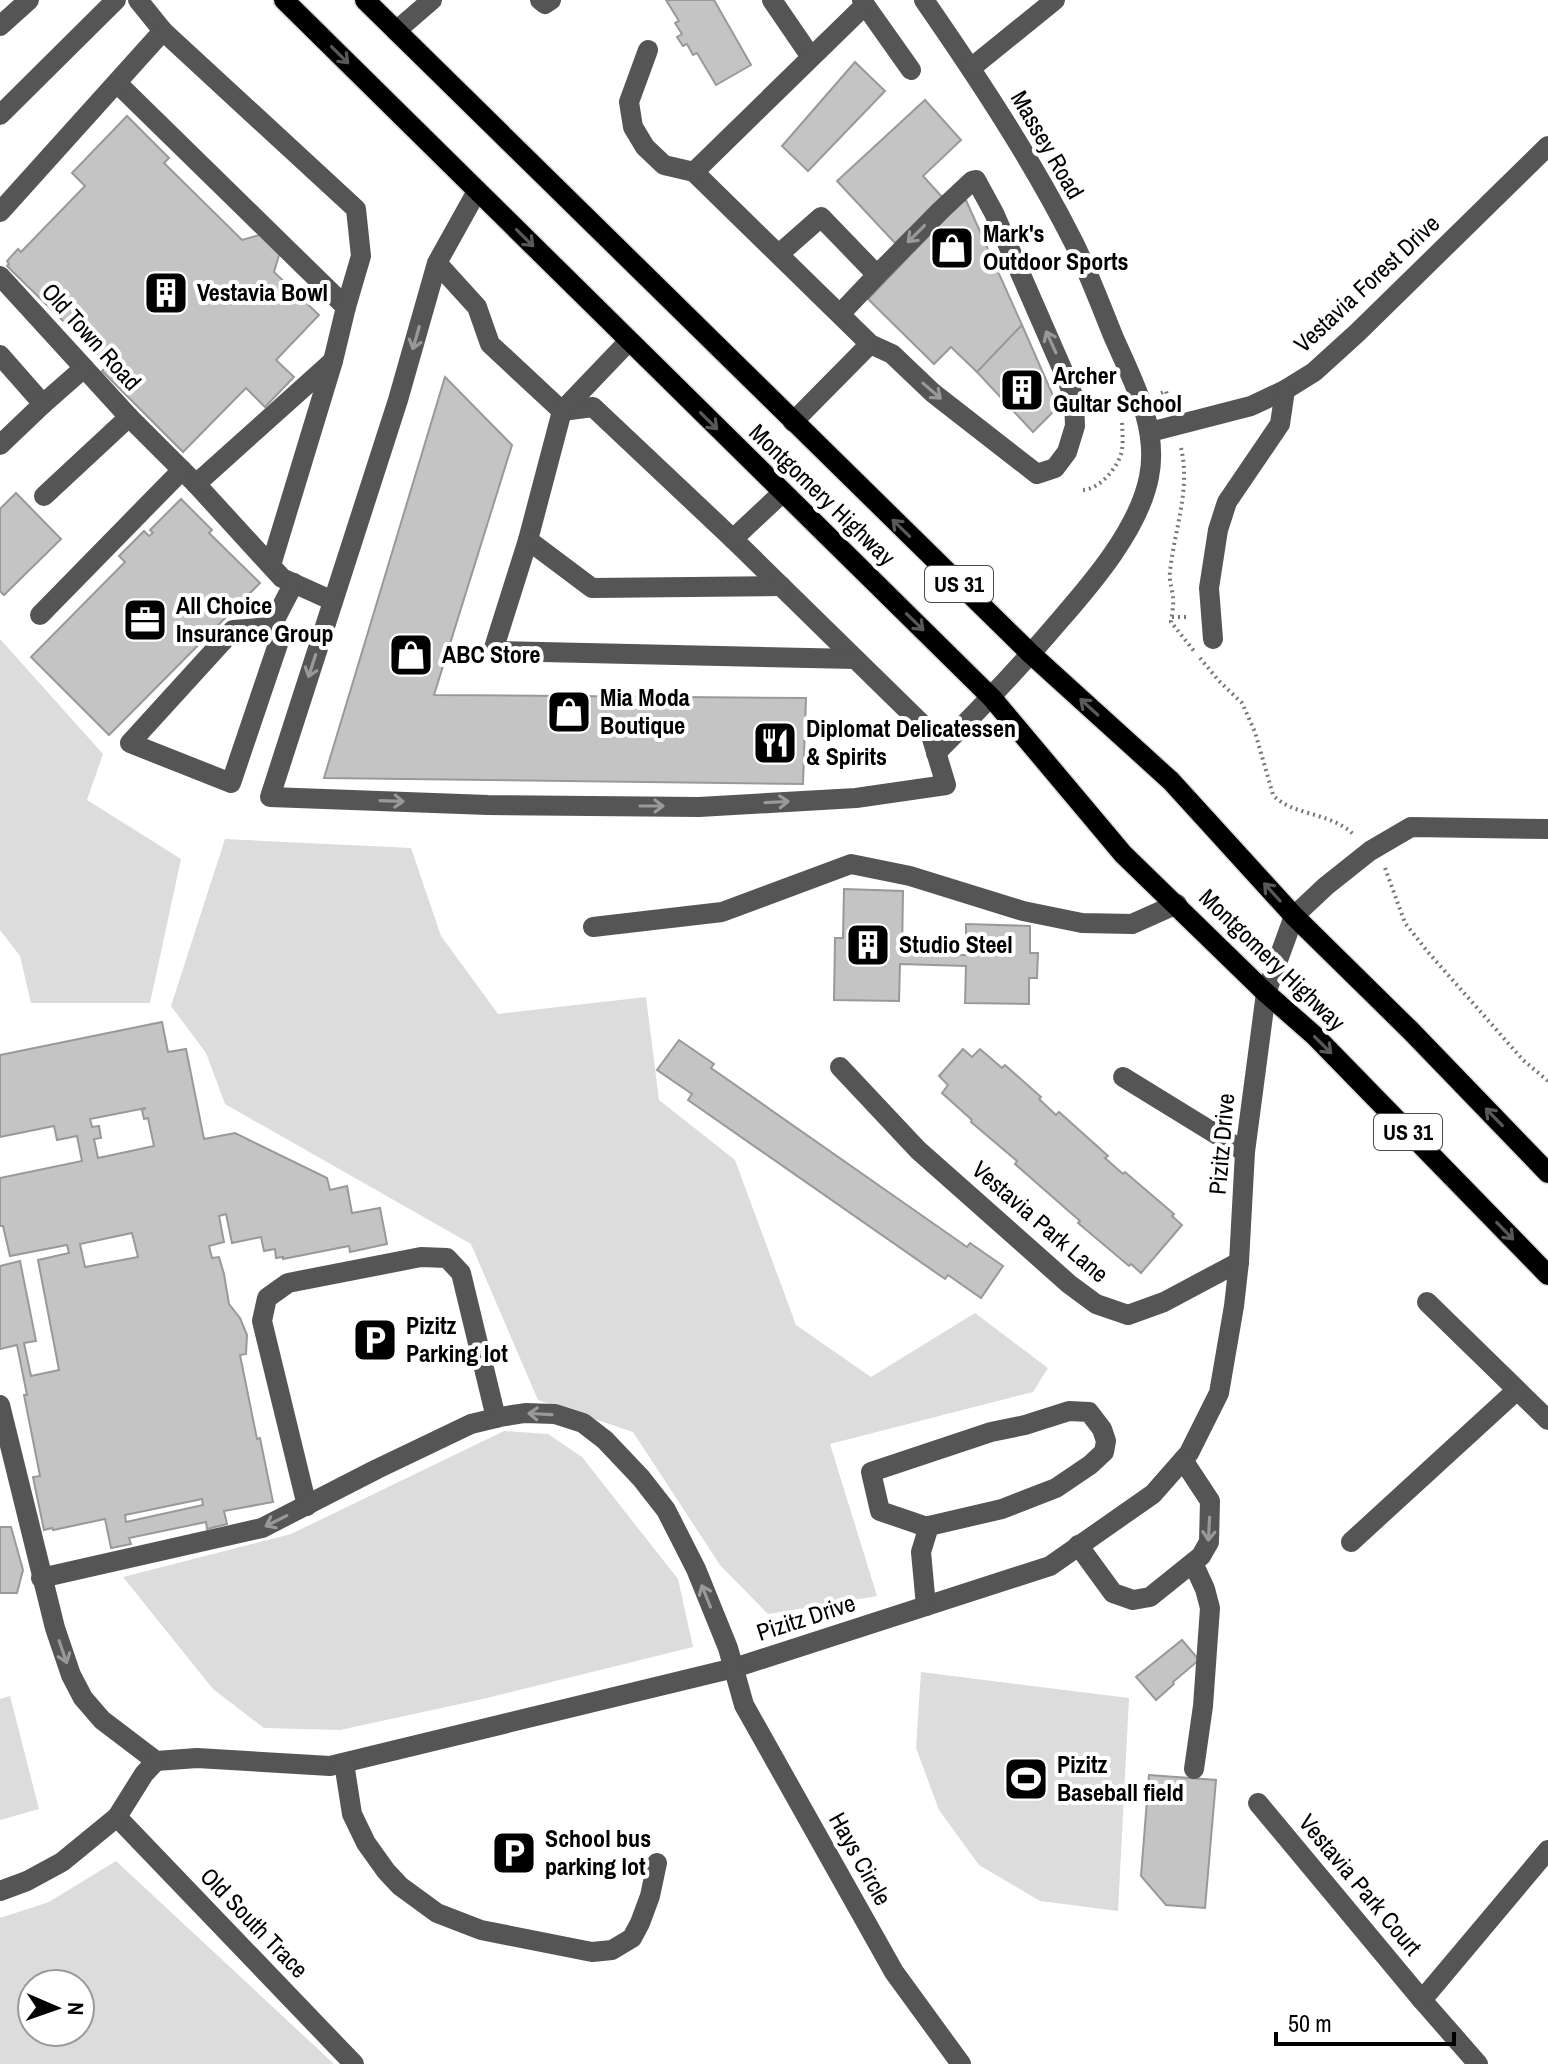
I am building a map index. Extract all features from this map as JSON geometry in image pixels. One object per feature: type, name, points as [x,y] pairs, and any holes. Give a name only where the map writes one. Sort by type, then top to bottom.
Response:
[{"type":"main road","name":"Montgomery Highway","points":[[284,0],[992,698],[1123,854],[1266,993],[1315,1036],[1548,1275]]},
{"type":"main road","name":"Montgomery Highway","points":[[365,0],[1031,654],[1171,781],[1294,916],[1548,1173]]},
{"type":"street","points":[[0,26],[29,0]]},
{"type":"street","points":[[0,115],[116,0]]},
{"type":"street","points":[[138,0],[163,31],[356,209],[361,256],[333,361],[271,565]]},
{"type":"street","points":[[396,31],[432,0]]},
{"type":"street","points":[[540,0],[545,4],[551,0]]},
{"type":"street","points":[[772,0],[811,57]]},
{"type":"street","name":"Massey Road","points":[[924,0],[971,68],[1075,245],[1140,397],[1150,432],[1150,476],[1139,509],[1102,571],[992,698],[936,753]]},
{"type":"street","points":[[971,68],[1055,0]]},
{"type":"street","points":[[694,172],[864,2],[911,70]]},
{"type":"street","points":[[0,212],[163,31]]},
{"type":"street","points":[[648,50],[629,102],[633,127],[645,147],[664,165],[694,172],[870,344],[892,354],[933,393],[1037,474],[1055,468],[1067,452],[1075,426],[1074,398],[994,213],[976,180],[940,211],[840,314]]},
{"type":"street","points":[[117,83],[346,307]]},
{"type":"street","name":"Vestavia Forest Drive","points":[[1150,432],[1251,406],[1314,372],[1548,146]]},
{"type":"street","points":[[477,191],[437,263],[398,400],[270,797],[488,805],[699,807],[856,798],[946,785],[930,732],[733,539],[593,407],[562,411]]},
{"type":"street","points":[[779,254],[821,217],[877,275]]},
{"type":"street","points":[[437,263],[477,307],[490,344],[562,411]]},
{"type":"street","name":"Old Town Road","points":[[0,276],[282,578],[333,601]]},
{"type":"street","points":[[629,341],[562,411],[528,540],[493,651],[855,659]]},
{"type":"street","points":[[793,422],[870,344]]},
{"type":"street","points":[[0,355],[43,404]]},
{"type":"street","points":[[40,615],[189,477],[333,361]]},
{"type":"street","points":[[0,445],[84,368]]},
{"type":"street","points":[[1213,639],[1209,588],[1218,530],[1227,502],[1280,424],[1285,390]]},
{"type":"street","points":[[44,496],[129,417]]},
{"type":"street","points":[[733,539],[782,493]]},
{"type":"street","points":[[528,540],[592,588],[781,586]]},
{"type":"street","points":[[271,627],[233,630],[130,743],[231,783],[278,644],[271,627],[294,583]]},
{"type":"street","points":[[1294,916],[1370,851],[1411,827],[1548,829]]},
{"type":"street","points":[[593,927],[722,912],[851,864],[910,876],[1023,911],[1082,923],[1132,924],[1177,904]]},
{"type":"street","name":"Pizitz Drive","points":[[156,1761],[197,1758],[330,1766],[734,1668],[1050,1566],[1153,1494],[1189,1453],[1219,1393],[1234,1306],[1245,1152],[1266,993],[1294,916]]},
{"type":"street","name":"Vestavia Park Lane","points":[[840,1067],[918,1150],[1069,1284],[1096,1304],[1128,1315],[1164,1302],[1239,1262]]},
{"type":"street","points":[[1123,1077],[1245,1152]]},
{"type":"street","points":[[307,1506],[262,1321],[267,1298],[288,1283],[421,1257],[447,1258],[461,1273],[496,1418]]},
{"type":"street","points":[[1427,1302],[1548,1420]]},
{"type":"street","points":[[1351,1542],[1517,1390]]},
{"type":"street","points":[[0,1405],[41,1578],[71,1675],[83,1698],[102,1720],[156,1761],[144,1774],[117,1817],[62,1862],[0,1891]]},
{"type":"street","points":[[1069,1411],[1089,1412],[1102,1429],[1106,1441],[1104,1452],[1056,1488],[1002,1509],[929,1526],[880,1511],[871,1472],[991,1432],[1069,1411]]},
{"type":"street","name":"Hays Circle","points":[[41,1578],[262,1528],[471,1424],[525,1413],[555,1414],[583,1423],[614,1449],[666,1510],[696,1569],[734,1668],[744,1705],[894,1972],[961,2064]]},
{"type":"street","points":[[1078,1545],[1113,1593],[1133,1600],[1150,1597],[1193,1563],[1209,1542],[1210,1501],[1183,1460]]},
{"type":"street","points":[[926,1606],[921,1552],[929,1526]]},
{"type":"street","points":[[1193,1563],[1210,1608],[1203,1706],[1194,1769]]},
{"type":"street","points":[[344,1763],[352,1814],[366,1843],[386,1871],[400,1886],[437,1913],[481,1930],[592,1952],[612,1950],[632,1938],[640,1923],[657,1863]]},
{"type":"street","name":"Vestavia Park Court","points":[[1258,1803],[1478,2064]]},
{"type":"street","name":"Old South Trace","points":[[117,1817],[354,2064]]},
{"type":"street","name":"Vestavia Park Court","points":[[1422,2000],[1548,1850]]},
{"type":"path","points":[[1157,393],[1166,391],[1169,403]]},
{"type":"path","points":[[1083,490],[1099,485],[1116,464],[1121,453],[1121,410]]},
{"type":"path","points":[[1255,732],[1273,795],[1279,801],[1327,818],[1348,829],[1359,840]]},
{"type":"path","points":[[1384,866],[1405,923],[1523,1060],[1548,1081]]},
{"type":"shaded area","points":[[0,639],[103,754],[87,800],[181,859],[150,1003],[31,1003],[20,956],[0,930]]},
{"type":"shaded area","points":[[225,839],[411,848],[441,936],[498,1014],[646,997],[659,1100],[735,1160],[796,1325],[871,1377],[975,1313],[1048,1368],[1033,1392],[830,1444],[877,1596],[768,1614],[720,1565],[633,1432],[538,1400],[471,1244],[225,1104],[206,1053],[171,1006]]},
{"type":"shaded area","points":[[504,1431],[548,1434],[582,1457],[678,1579],[693,1647],[483,1699],[340,1730],[264,1728],[213,1689],[123,1577],[291,1534]]},
{"type":"shaded area","name":"Pizitz Baseball field","points":[[921,1672],[1129,1698],[1118,1911],[1040,1901],[979,1865],[939,1810],[916,1748]]},
{"type":"shaded area","points":[[10,1696],[39,1809],[0,1820],[0,1699]]},
{"type":"shaded area","points":[[116,1861],[334,2064],[0,2064],[0,1918],[49,1902]]},
{"type":"building","points":[[666,0],[714,0],[751,65],[716,85],[697,53],[693,55],[687,44],[683,46],[677,37],[682,34],[675,23],[679,21]]},
{"type":"building","points":[[855,62],[885,91],[808,171],[782,146]]},
{"type":"building","points":[[925,100],[961,140],[923,176],[943,198],[895,243],[837,181]]},
{"type":"building","name":"Vestavia Bowl","points":[[127,116],[169,158],[164,163],[242,240],[263,234],[280,252],[274,272],[319,315],[276,360],[294,377],[265,407],[246,388],[183,452],[102,371],[108,365],[7,266],[7,261],[18,249],[21,252],[85,186],[72,173]]},
{"type":"building","name":"Mark's Outdoor Sports","points":[[965,198],[1022,325],[977,372],[951,347],[934,364],[868,299]]},
{"type":"building","name":"Archer Gultar School","points":[[1022,325],[1058,407],[1033,432],[977,372]]},
{"type":"building","points":[[445,377],[512,445],[434,695],[806,698],[803,784],[324,778]]},
{"type":"building","points":[[16,493],[61,539],[4,595],[0,591],[0,509]]},
{"type":"building","name":"All Choice Insurance Group","points":[[181,499],[212,530],[209,533],[260,583],[109,735],[31,657],[125,562],[119,556],[144,531],[149,536],[153,533],[150,530]]},
{"type":"building","name":"Studio Steel","points":[[844,889],[903,891],[902,954],[966,955],[966,924],[1030,926],[1030,953],[1038,953],[1037,978],[1029,978],[1029,1004],[965,1003],[966,966],[900,964],[899,1001],[834,1000],[835,938],[843,938]]},
{"type":"building","points":[[162,1022],[168,1052],[186,1049],[204,1139],[235,1133],[327,1178],[330,1190],[347,1186],[352,1213],[380,1208],[387,1244],[350,1252],[349,1246],[283,1259],[276,1258],[275,1249],[264,1251],[261,1237],[232,1243],[226,1214],[219,1216],[224,1242],[209,1246],[212,1258],[219,1257],[229,1304],[240,1318],[247,1335],[246,1354],[240,1355],[273,1502],[224,1511],[227,1524],[207,1529],[206,1522],[129,1538],[131,1544],[111,1548],[105,1519],[44,1530],[33,1477],[40,1476],[17,1345],[0,1349],[0,1266],[20,1261],[36,1341],[24,1343],[31,1376],[59,1370],[38,1260],[69,1253],[67,1245],[10,1256],[3,1226],[0,1226],[0,1178],[82,1161],[77,1136],[57,1140],[54,1126],[0,1137],[0,1055]],"holes":[[[146,1108],[142,1110],[144,1119],[148,1118],[154,1146],[98,1158],[94,1139],[101,1138],[99,1126],[92,1127],[90,1119]],[[132,1233],[138,1257],[85,1267],[80,1244]],[[202,1499],[203,1505],[126,1522],[125,1515]]]},
{"type":"building","points":[[679,1040],[714,1064],[711,1068],[967,1247],[970,1243],[1003,1266],[981,1298],[948,1275],[945,1279],[688,1100],[692,1094],[657,1070]]},
{"type":"building","points":[[963,1049],[972,1057],[980,1049],[1002,1068],[1005,1065],[1056,1115],[1059,1112],[1108,1156],[1105,1158],[1123,1174],[1125,1172],[1174,1214],[1172,1216],[1182,1225],[1141,1273],[1078,1223],[1080,1221],[1015,1164],[1017,1161],[942,1093],[948,1085],[939,1076]]},
{"type":"building","points":[[0,1527],[11,1527],[23,1570],[17,1593],[0,1593]]},
{"type":"building","points":[[1182,1640],[1199,1660],[1156,1700],[1136,1677]]},
{"type":"building","points":[[1149,1775],[1216,1780],[1205,1908],[1166,1905],[1141,1876]]},
{"type":"place","name":"Mark's Outdoor Sports","points":[[952,248]]},
{"type":"place","name":"Vestavia Bowl","points":[[166,293]]},
{"type":"place","name":"Archer Gultar School","points":[[1022,390]]},
{"type":"place","name":"All Choice Insurance Group","points":[[145,620]]},
{"type":"place","name":"ABC Store","points":[[411,655]]},
{"type":"place","name":"Mia Moda Boutique","points":[[569,712]]},
{"type":"place","name":"Diplomat Delicatessen & Spirits","points":[[775,743]]},
{"type":"place","name":"Studio Steel","points":[[868,945]]},
{"type":"place","name":"Pizitz Parking lot","points":[[375,1340]]},
{"type":"place","name":"Pizitz Baseball field","points":[[1026,1779]]},
{"type":"place","name":"School bus parking lot","points":[[514,1853]]}]
